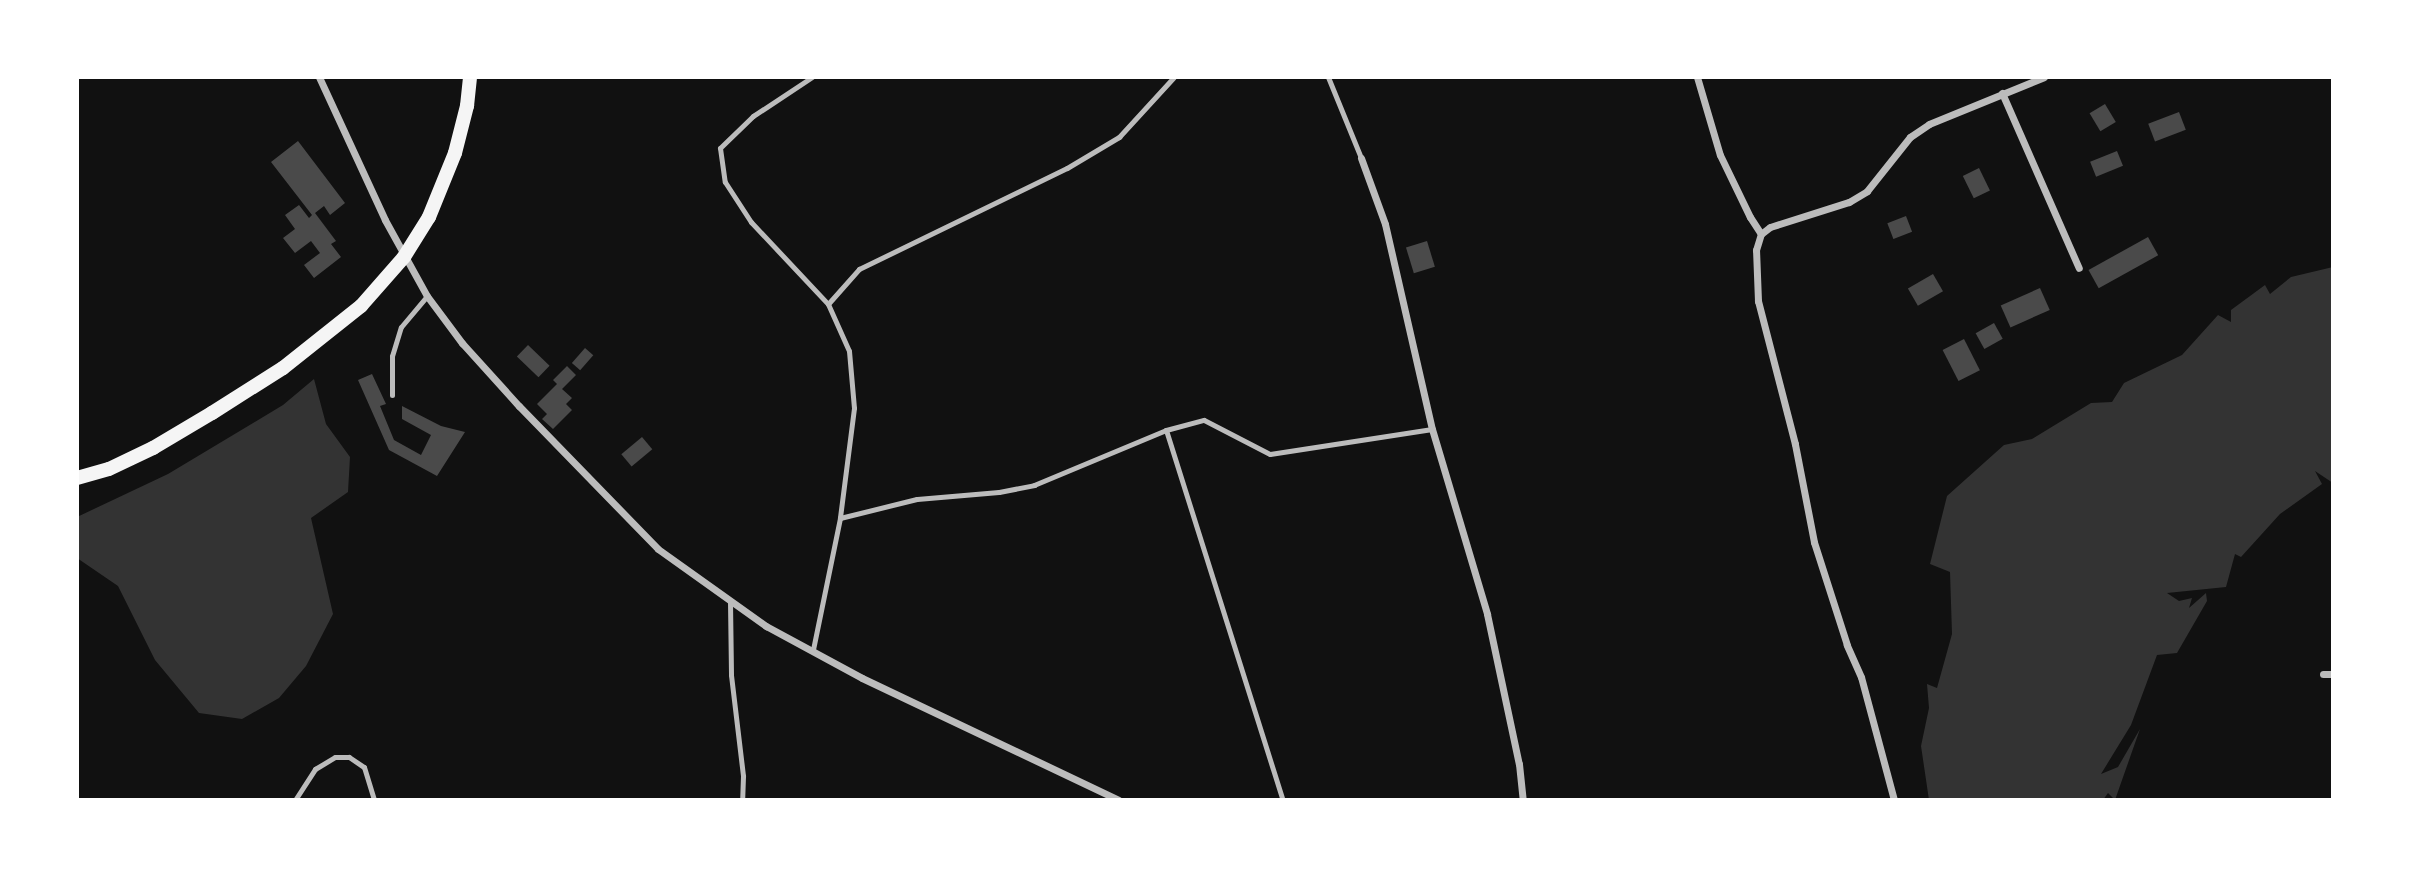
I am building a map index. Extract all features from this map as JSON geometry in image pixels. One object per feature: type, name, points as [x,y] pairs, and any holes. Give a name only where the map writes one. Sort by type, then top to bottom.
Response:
[{"type":"main road","points":[[77,478],[109,469],[153,448],[283,368],[361,306],[404,257],[429,217],[455,153],[467,106],[470,77]]},
{"type":"street","points":[[319,77],[404,257],[427,296],[462,343],[519,407],[658,549],[766,626],[862,677],[1119,800]]},
{"type":"street","points":[[1697,77],[1720,155],[1761,234]]},
{"type":"street","points":[[1894,800],[1865,690],[1847,645],[1814,542],[1792,431],[1758,301],[1756,250],[1761,234],[1770,227],[1849,202],[1867,191],[1910,137],[1929,124],[2045,77]]},
{"type":"street","points":[[2002,93],[2079,268]]},
{"type":"street","points":[[1360,158],[1385,224],[1432,429],[1488,614],[1519,764],[1523,800]]},
{"type":"street","points":[[2323,674],[2333,674]]},
{"type":"lane","points":[[812,77],[753,116],[720,148],[725,182],[751,222],[828,304],[849,351],[854,408],[840,518],[813,649]]},
{"type":"lane","points":[[828,304],[859,269],[1067,168],[1119,136],[1174,77]]},
{"type":"lane","points":[[1328,77],[1360,158]]},
{"type":"lane","points":[[391,395],[392,356],[401,327],[427,296]]},
{"type":"lane","points":[[840,518],[917,499],[1034,485],[1166,430],[1204,421],[1270,454],[1432,429]]},
{"type":"lane","points":[[1166,430],[1283,800]]},
{"type":"lane","points":[[730,602],[732,676],[743,776],[742,800]]},
{"type":"lane","points":[[295,800],[315,769],[335,757],[349,757],[365,767],[374,800]]},
{"type":"shaded area","points":[[2333,267],[2333,483],[2315,471],[2322,484],[2280,514],[2241,557],[2235,554],[2226,587],[2167,593],[2179,601],[2192,598],[2189,608],[2206,593],[2207,601],[2177,653],[2157,655],[2131,725],[2101,774],[2118,767],[2140,729],[2115,800],[2108,793],[2103,800],[1929,800],[1921,746],[1929,708],[1927,684],[1937,688],[1952,634],[1950,572],[1930,564],[1947,496],[2004,445],[2032,439],[2091,403],[2112,402],[2124,383],[2182,355],[2218,315],[2231,322],[2231,310],[2265,285],[2270,294],[2291,277]]},
{"type":"shaded area","points":[[314,379],[326,424],[350,457],[348,492],[311,518],[333,614],[306,666],[279,698],[242,719],[199,713],[155,660],[118,586],[77,558],[77,517],[168,474],[283,405]]},
{"type":"building","points":[[2105,104],[2116,122],[2100,131],[2090,113]]},
{"type":"building","points":[[2179,112],[2186,130],[2155,142],[2148,124]]},
{"type":"building","points":[[298,141],[345,203],[330,215],[324,206],[315,213],[336,241],[331,244],[341,257],[314,278],[304,265],[320,253],[311,241],[295,253],[283,238],[295,229],[285,215],[299,205],[309,218],[312,215],[271,162]]},
{"type":"building","points":[[2117,151],[2123,166],[2096,177],[2090,162]]},
{"type":"building","points":[[1979,168],[1990,190],[1974,198],[1963,176]]},
{"type":"building","points":[[1906,216],[1912,232],[1893,239],[1887,223]]},
{"type":"building","points":[[2148,237],[2158,255],[2099,288],[2089,270]]},
{"type":"building","points":[[1427,241],[1435,267],[1414,273],[1406,247]]},
{"type":"building","points":[[1933,274],[1943,291],[1918,306],[1908,288]]},
{"type":"building","points":[[2040,288],[2050,310],[2010,327],[2001,305]]},
{"type":"building","points":[[1994,323],[2003,339],[1984,349],[1976,333]]},
{"type":"building","points":[[1964,339],[1980,370],[1959,381],[1943,350]]},
{"type":"building","points":[[528,345],[550,366],[538,377],[517,357]]},
{"type":"building","points":[[585,348],[593,355],[580,370],[572,363]]},
{"type":"building","points":[[567,366],[576,375],[562,389],[572,398],[566,404],[572,410],[553,429],[542,419],[547,414],[537,404],[557,384],[553,380]]},
{"type":"building","points":[[372,374],[386,404],[380,406],[394,440],[421,455],[431,435],[402,419],[402,406],[441,426],[465,432],[437,476],[389,450],[358,380]]},
{"type":"building","points":[[642,437],[652,449],[632,467],[621,454]]}]
